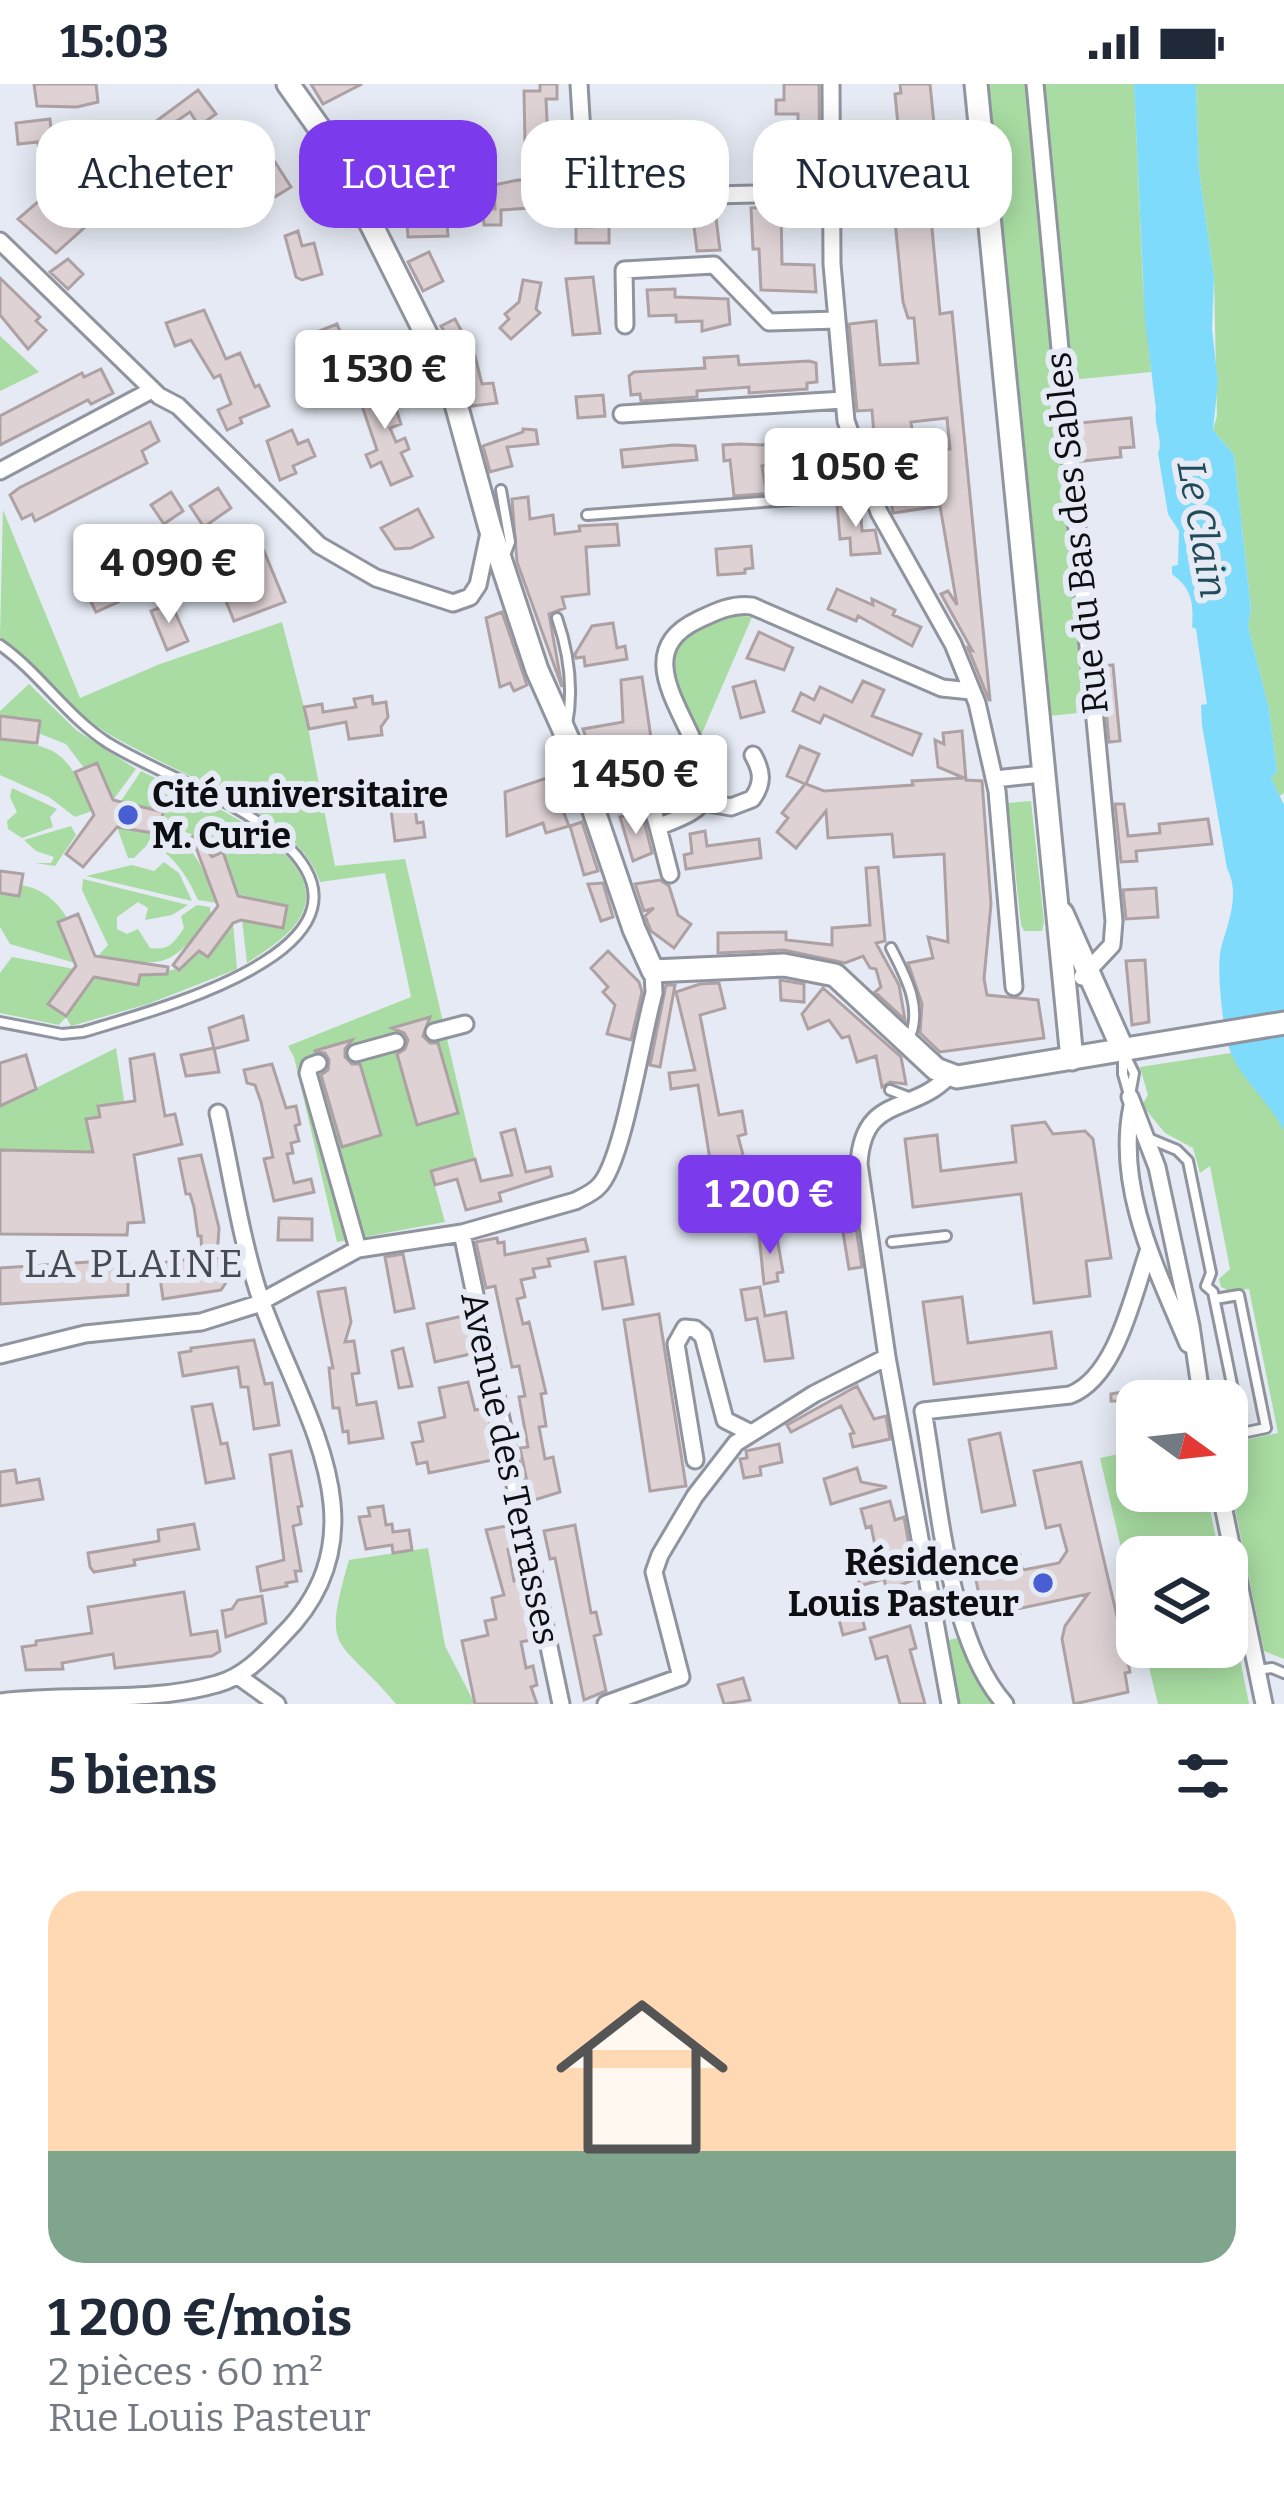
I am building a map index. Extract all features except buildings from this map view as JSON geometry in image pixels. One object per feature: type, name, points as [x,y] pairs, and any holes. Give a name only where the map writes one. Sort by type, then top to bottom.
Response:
[{"type":"street","points":[[0,1355],[85,1334],[202,1322],[262,1300],[358,1249],[462,1233],[575,1202],[599,1187],[609,1171],[654,993],[653,970],[634,929],[565,732],[537,670],[490,528],[450,382],[332,146],[288,84]]},
{"type":"street","points":[[579,84],[585,183],[594,198],[753,195]]},
{"type":"street","points":[[831,84],[831,120]]},
{"type":"street","points":[[976,84],[1072,1059]]},
{"type":"street","name":"Rue du Bas des Sables","points":[[1035,84],[1114,921],[1112,945],[1089,973]]},
{"type":"street","points":[[833,228],[846,421],[872,494],[953,644],[982,724],[995,779],[1014,987]]},
{"type":"street","points":[[0,241],[319,545],[376,578],[453,603],[470,597],[478,585],[490,528]]},
{"type":"street","points":[[625,325],[624,270],[706,264],[721,269],[770,322],[837,320]]},
{"type":"street","points":[[0,471],[152,390]]},
{"type":"street","points":[[622,415],[843,400]]},
{"type":"street","points":[[703,802],[704,777],[664,668],[674,638],[706,616],[737,605],[752,606],[942,688],[971,692]]},
{"type":"street","points":[[658,827],[703,802],[737,806],[752,799],[761,781],[753,755]]},
{"type":"street","points":[[995,779],[1042,773]]},
{"type":"street","points":[[652,807],[670,874]]},
{"type":"street","points":[[1053,895],[1123,1050]]},
{"type":"street","points":[[653,970],[784,965],[817,969],[849,985],[949,1076],[1284,1023]]},
{"type":"street","points":[[1062,973],[1077,978],[1089,973]]},
{"type":"street","points":[[434,1032],[465,1024]]},
{"type":"street","points":[[356,1053],[396,1042]]},
{"type":"street","points":[[317,1063],[308,1073],[358,1249]]},
{"type":"street","points":[[949,1076],[938,1088],[871,1121],[859,1164],[887,1357],[950,1704]]},
{"type":"street","points":[[1131,1101],[1150,1146],[1184,1291],[1198,1380]]},
{"type":"street","points":[[1131,1101],[1127,1138],[1139,1221],[1194,1360]]},
{"type":"street","points":[[0,1702],[173,1693],[238,1676],[291,1627],[310,1602],[331,1544],[333,1512],[326,1461],[262,1300],[218,1113]]},
{"type":"street","name":"Avenue des Terrasses","points":[[462,1233],[561,1704]]},
{"type":"street","points":[[1005,1704],[980,1672],[966,1636],[923,1412],[1070,1395],[1084,1389],[1108,1360],[1149,1249]]},
{"type":"street","points":[[695,1460],[676,1344],[685,1328],[703,1336],[725,1420],[751,1433]]},
{"type":"street","points":[[606,1704],[681,1677],[654,1572],[687,1510],[736,1443],[814,1394],[887,1357]]},
{"type":"street","points":[[1224,1512],[1264,1704]]},
{"type":"street","points":[[238,1676],[278,1704]]},
{"type":"lane","points":[[501,490],[510,542],[502,565]]},
{"type":"lane","points":[[587,515],[872,494]]},
{"type":"lane","points":[[557,618],[567,647],[570,684],[565,732]]},
{"type":"lane","points":[[0,645],[91,731],[247,815],[282,840],[308,870],[314,897],[306,923],[285,947],[212,990],[83,1032],[62,1034],[0,1022]]},
{"type":"lane","points":[[891,948],[910,982],[916,1025],[908,1042]]},
{"type":"lane","points":[[1123,1050],[1123,1074],[1131,1101]]},
{"type":"lane","points":[[890,1090],[913,1098]]},
{"type":"lane","points":[[1130,1161],[1150,1146],[1178,1150],[1188,1161],[1211,1274],[1206,1286]]},
{"type":"lane","points":[[892,1242],[946,1236]]},
{"type":"lane","points":[[1184,1291],[1206,1286]]},
{"type":"lane","points":[[1206,1286],[1215,1300],[1242,1433],[1266,1428],[1239,1294],[1215,1300]]},
{"type":"lane","points":[[1257,1670],[1284,1673]]},
{"type":"green space","points":[[989,84],[1028,84],[1087,712],[1049,716],[1003,228],[1012,228],[1012,120],[992,120]]},
{"type":"green space","points":[[1044,84],[1134,84],[1151,372],[1071,380]]},
{"type":"green space","points":[[1196,84],[1284,84],[1284,793],[1278,797],[1271,778],[1277,772],[1269,709],[1248,626],[1251,609],[1234,455],[1213,430],[1217,416],[1214,278],[1199,170]]},
{"type":"green space","points":[[0,336],[39,372],[0,391]]},
{"type":"green space","points":[[3,510],[80,698],[160,664],[282,622],[335,866],[405,859],[475,1159],[431,1172],[445,1222],[337,1242],[288,1046],[411,997],[385,873],[320,882],[306,856],[253,810],[114,737],[65,700],[0,637]]},
{"type":"green space","points":[[729,614],[752,617],[699,740],[674,688],[673,660],[693,632]]},
{"type":"green space","points":[[29,684],[76,730],[136,769],[113,800],[97,763],[84,768],[66,744],[38,733],[39,721],[0,716]]},
{"type":"green space","points":[[0,739],[38,745],[61,757],[92,811],[75,817],[49,797],[0,775]]},
{"type":"green space","points":[[141,771],[244,823],[292,862],[304,883],[305,905],[282,939],[247,963],[242,920],[282,928],[287,906],[238,894],[223,853],[211,857],[191,834],[161,824],[163,812],[119,804]]},
{"type":"green space","points":[[12,788],[57,809],[50,817],[53,827],[22,838],[8,829],[7,821],[17,812],[10,797]]},
{"type":"green space","points":[[1031,801],[1042,931],[1024,931],[1021,925],[1008,803]]},
{"type":"green space","points":[[71,826],[76,835],[55,866],[35,863],[51,863],[54,857],[36,851],[24,840]]},
{"type":"green space","points":[[117,827],[183,844],[200,864],[217,903],[198,900],[178,866],[156,847],[148,844],[128,858]]},
{"type":"green space","points":[[164,862],[179,873],[192,901],[86,876],[132,865],[154,871]]},
{"type":"green space","points":[[83,879],[188,905],[172,915],[145,920],[148,908],[138,902],[117,917],[117,929],[127,934],[138,929],[150,948],[171,944],[184,928],[181,916],[197,905],[210,907],[211,916],[184,947],[163,960],[98,956],[108,945],[82,890]]},
{"type":"green space","points":[[21,885],[42,892],[63,912],[67,918],[58,923],[75,963],[10,944],[0,927],[0,893]]},
{"type":"green space","points":[[233,923],[237,969],[148,1004],[71,1026],[66,1017],[59,1025],[0,1013],[0,973],[12,957],[74,969],[49,1003],[96,977],[173,970]]},
{"type":"green space","points":[[116,1048],[126,1113],[99,1106],[100,1117],[87,1119],[93,1152],[0,1150],[0,1106]]},
{"type":"green space","points":[[1231,1053],[1284,1131],[1284,1659],[1264,1651],[1248,1572],[1248,1536],[1241,1536],[1236,1512],[1248,1512],[1248,1439],[1278,1433],[1249,1289],[1221,1287],[1219,1279],[1230,1269],[1210,1166],[1200,1173],[1193,1148],[1165,1133],[1142,1105],[1148,1095],[1140,1067]]},
{"type":"green space","points":[[1116,1455],[1116,1512],[1210,1512],[1216,1536],[1118,1536],[1100,1458]]},
{"type":"green space","points":[[428,1548],[445,1646],[475,1704],[396,1704],[348,1654],[336,1630],[349,1560]]},
{"type":"green space","points":[[966,1636],[1005,1704],[959,1704],[949,1640]]},
{"type":"green space","points":[[1149,1668],[1242,1668],[1249,1704],[1158,1704]]},
{"type":"water","name":"Le Clain","points":[[1134,84],[1196,84],[1199,170],[1214,278],[1212,329],[1218,382],[1213,430],[1234,455],[1251,609],[1248,626],[1269,709],[1277,772],[1271,778],[1284,805],[1284,1131],[1236,1063],[1223,1017],[1220,957],[1233,887],[1202,725],[1201,705],[1207,704],[1192,603],[1172,574],[1172,566],[1178,565],[1179,531],[1168,514],[1158,453],[1145,321]]},
{"type":"place","name":"Cité universitaire M. Curie","points":[[128,815]]},
{"type":"place","name":"Résidence Louis Pasteur","points":[[1043,1583]]},
{"type":"district","name":"LA PLAINE","points":[[135,1263]]}]
